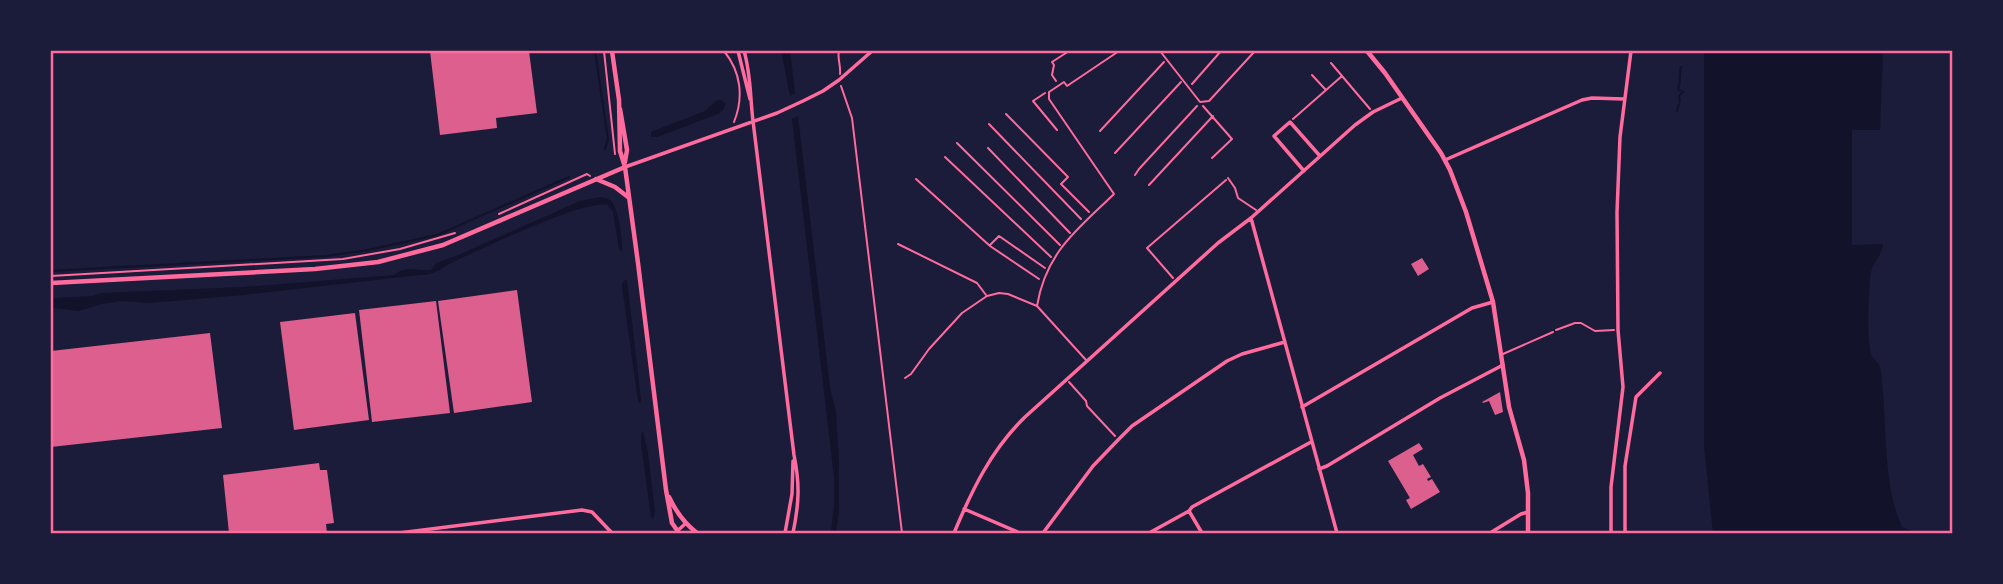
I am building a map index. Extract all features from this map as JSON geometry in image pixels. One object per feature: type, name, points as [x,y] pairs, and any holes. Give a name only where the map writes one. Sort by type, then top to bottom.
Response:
[{"type":"street","points":[[612,51],[666,490],[672,523],[677,533],[685,524]]},
{"type":"street","points":[[738,51],[753,121],[799,478],[793,533]]},
{"type":"street","points":[[744,51],[751,88],[750,101]]},
{"type":"street","points":[[51,283],[315,269],[378,262],[443,245],[625,167],[803,102],[839,80],[872,51]]},
{"type":"street","points":[[1367,51],[1446,160],[1466,212],[1493,302],[1509,407],[1524,460],[1528,533]]},
{"type":"street","points":[[1611,533],[1611,486],[1623,387],[1618,330],[1616,247],[1620,137],[1631,51]]},
{"type":"street","points":[[954,533],[982,471],[1000,444],[1025,416],[1218,243],[1258,212],[1355,125],[1402,97]]},
{"type":"street","points":[[1446,160],[1582,100],[1624,99]]},
{"type":"street","points":[[1304,171],[1274,136],[1290,122],[1320,156]]},
{"type":"street","points":[[596,179],[629,197]]},
{"type":"street","points":[[1251,218],[1337,533]]},
{"type":"street","points":[[1302,407],[1472,308],[1493,302]]},
{"type":"street","points":[[1043,533],[1093,466],[1142,419],[1227,361],[1285,342]]},
{"type":"street","points":[[1319,468],[1327,466],[1440,398],[1503,365]]},
{"type":"street","points":[[1625,533],[1625,466],[1636,397],[1660,373]]},
{"type":"street","points":[[1149,533],[1311,441]]},
{"type":"street","points":[[785,533],[792,494],[794,455]]},
{"type":"street","points":[[666,490],[679,516],[697,533]]},
{"type":"street","points":[[964,509],[1020,533]]},
{"type":"street","points":[[399,533],[582,510],[592,512],[612,533]]},
{"type":"street","points":[[1189,511],[1202,533]]},
{"type":"street","points":[[1490,533],[1528,512]]},
{"type":"lane","points":[[1037,306],[1052,259],[1084,222],[1114,194],[1049,99],[1049,92],[1064,82],[1067,86],[1119,51]]},
{"type":"lane","points":[[1160,51],[1200,102],[1209,101],[1255,51]]},
{"type":"lane","points":[[1228,178],[1236,188],[1238,198],[1258,212]]},
{"type":"lane","points":[[898,244],[977,283],[987,296]]},
{"type":"lane","points":[[905,378],[962,313],[987,296],[999,293],[1037,306],[1087,361]]},
{"type":"lane","points":[[1501,354],[1553,332]]},
{"type":"path","points":[[604,51],[614,152],[625,167]]},
{"type":"path","points":[[724,51],[730,58],[740,87],[741,102],[730,130]]},
{"type":"path","points":[[839,51],[839,80],[852,118],[902,533]]},
{"type":"path","points":[[1059,86],[1052,76],[1052,62],[1069,51]]},
{"type":"path","points":[[1189,88],[1221,51]]},
{"type":"path","points":[[1100,131],[1167,60]]},
{"type":"path","points":[[1332,63],[1373,112]]},
{"type":"path","points":[[1312,75],[1326,90]]},
{"type":"path","points":[[1290,122],[1342,76]]},
{"type":"path","points":[[1115,153],[1183,80]]},
{"type":"path","points":[[1049,92],[1033,101],[1057,130]]},
{"type":"path","points":[[1135,175],[1200,102],[1232,139],[1212,158]]},
{"type":"path","points":[[1006,114],[1068,177],[1061,184],[1092,215]]},
{"type":"path","points":[[1149,185],[1213,116]]},
{"type":"path","points":[[989,124],[1084,222]]},
{"type":"path","points":[[957,143],[1062,247]]},
{"type":"path","points":[[988,148],[1072,235]]},
{"type":"path","points":[[944,157],[1052,259]]},
{"type":"path","points":[[500,214],[587,174],[596,179]]},
{"type":"path","points":[[1176,282],[1146,248],[1228,178]]},
{"type":"path","points":[[916,179],[990,246],[1043,281]]},
{"type":"path","points":[[51,276],[343,260],[400,249],[460,231]]},
{"type":"path","points":[[990,246],[999,236],[1047,270]]},
{"type":"path","points":[[1553,332],[1575,323],[1581,323],[1595,331],[1613,330]]},
{"type":"path","points":[[1067,379],[1118,440]]},
{"type":"shaded area","points":[[781,51],[790,51],[795,93],[790,96]]},
{"type":"shaded area","points":[[1704,51],[1883,51],[1880,130],[1852,130],[1852,245],[1883,244],[1870,278],[1869,345],[1881,373],[1889,475],[1896,511],[1902,527],[1917,533],[1713,533],[1704,446]]},
{"type":"shaded area","points":[[721,100],[725,107],[718,114],[651,137],[651,132],[705,111]]},
{"type":"shaded area","points":[[798,116],[830,388],[836,412],[839,511],[836,533],[831,533],[834,477],[792,119]]},
{"type":"shaded area","points":[[599,197],[610,200],[616,210],[622,252],[619,249],[613,212],[608,205],[596,205],[533,226],[430,274],[243,295],[150,303],[122,301],[79,311],[54,308],[51,311],[51,299],[101,293],[243,287],[394,275],[408,269],[431,270],[436,263],[580,201]]},
{"type":"shaded area","points":[[627,279],[641,400],[640,403],[622,286]]},
{"type":"shaded area","points":[[643,431],[655,512],[653,519],[641,444]]},
{"type":"building","points":[[430,51],[529,51],[537,113],[496,118],[497,128],[440,135]]},
{"type":"building","points":[[1422,258],[1429,269],[1418,276],[1411,264]]},
{"type":"building","points":[[517,290],[532,402],[454,413],[438,301]]},
{"type":"building","points":[[436,301],[450,413],[372,422],[359,310]]},
{"type":"building","points":[[355,313],[369,420],[294,430],[280,322]]},
{"type":"building","points":[[210,333],[222,428],[51,447],[51,351]]},
{"type":"building","points":[[1500,392],[1503,412],[1495,415],[1489,401],[1482,402]]},
{"type":"building","points":[[1419,443],[1423,449],[1413,455],[1419,466],[1423,464],[1431,477],[1428,481],[1432,479],[1440,492],[1411,509],[1406,500],[1410,498],[1388,461]]},
{"type":"building","points":[[319,463],[320,470],[327,470],[334,523],[326,524],[327,533],[229,533],[223,475]]},
{"type":"waterway","points":[[595,51],[608,139],[605,149]]},
{"type":"waterway","points":[[1680,102],[1679,96],[1683,92],[1678,89],[1681,67]]},
{"type":"waterway","points":[[1677,111],[1679,104]]},
{"type":"waterway","points":[[51,271],[326,256],[368,250],[437,235],[569,177]]}]
